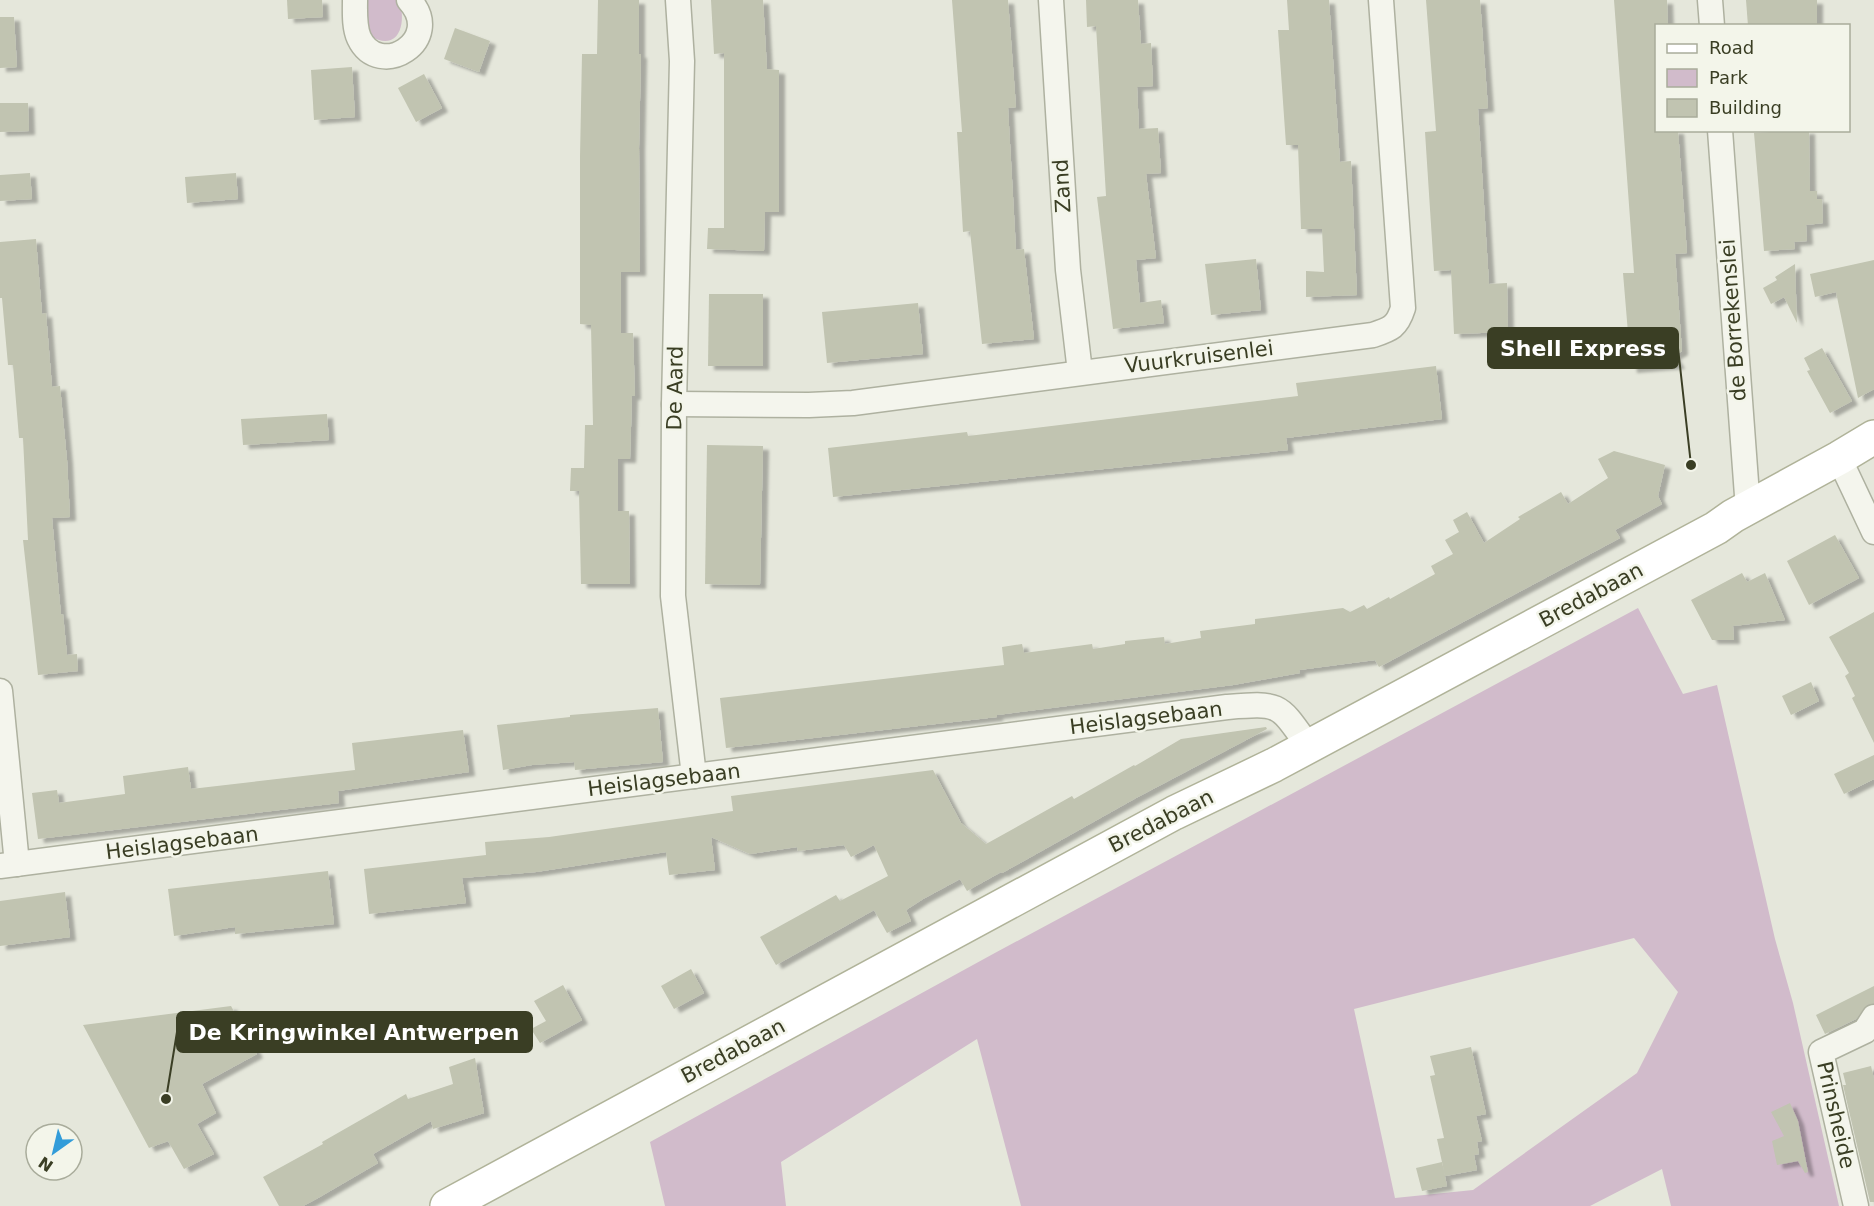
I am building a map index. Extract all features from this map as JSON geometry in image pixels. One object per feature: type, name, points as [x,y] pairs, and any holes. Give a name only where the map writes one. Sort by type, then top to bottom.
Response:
[{"type":"main road","name":"Bredabaan","points":[[447,1206],[1173,813],[1309,747],[1716,528],[1733,516],[1874,437]]},
{"type":"street","points":[[355,0],[358,36],[370,51],[388,56],[405,52],[417,37],[420,17],[409,0]]},
{"type":"street","name":"De Aard","points":[[678,0],[682,60],[674,404],[673,596],[694,776]]},
{"type":"street","name":"Zand","points":[[1051,0],[1068,270],[1080,372]]},
{"type":"street","name":"Vuurkruisenlei","points":[[674,404],[853,403],[1373,335],[1390,330],[1400,318],[1403,308],[1382,0]]},
{"type":"street","points":[[1710,0],[1712,24]]},
{"type":"street","name":"de Borrekenslei","points":[[1720,132],[1748,509]]},
{"type":"street","points":[[1839,458],[1874,532]]},
{"type":"street","points":[[0,691],[8,865]]},
{"type":"street","name":"Heislagsebaan","points":[[8,865],[1227,707],[1262,704],[1275,707],[1285,713],[1309,747]]},
{"type":"street","name":"Prinsheide","points":[[1856,1206],[1821,1052],[1865,1031],[1874,1017]]},
{"type":"green space","points":[[359,0],[399,0],[401,26],[394,38],[388,41],[370,36]]},
{"type":"green space","points":[[1638,608],[1683,694],[1717,685],[1839,1206],[1671,1206],[1662,1169],[1590,1206],[1021,1206],[977,1039],[781,1162],[786,1206],[665,1206],[650,1142],[993,954]],"holes":[[[1634,938],[1678,992],[1637,1073],[1473,1190],[1395,1198],[1354,1009]]]},
{"type":"building","points":[[287,0],[322,0],[323,17],[288,19]]},
{"type":"building","points":[[598,0],[639,0],[639,54],[641,54],[640,272],[621,272],[621,333],[633,333],[635,396],[632,396],[630,459],[618,459],[618,511],[629,511],[630,584],[581,584],[579,491],[570,491],[571,468],[584,468],[585,425],[593,425],[591,325],[580,324],[580,157],[582,54],[597,54]]},
{"type":"building","points":[[711,0],[763,0],[767,69],[779,70],[779,212],[765,212],[764,251],[707,249],[708,228],[724,228],[724,53],[714,54]]},
{"type":"building","points":[[952,0],[1008,0],[1016,107],[1008,108],[1016,250],[1024,249],[1034,339],[982,344],[970,231],[963,232],[957,132],[962,132]]},
{"type":"building","points":[[1086,0],[1138,0],[1141,44],[1151,43],[1153,86],[1137,87],[1139,129],[1158,128],[1161,173],[1146,174],[1156,258],[1136,260],[1140,303],[1161,300],[1164,323],[1113,329],[1097,197],[1106,196],[1096,26],[1087,27]]},
{"type":"building","points":[[1287,0],[1329,0],[1340,162],[1351,161],[1357,295],[1306,297],[1306,271],[1324,272],[1322,229],[1301,229],[1298,145],[1286,145],[1278,30],[1289,30]]},
{"type":"building","points":[[1426,0],[1480,0],[1488,108],[1478,109],[1489,284],[1507,283],[1508,332],[1454,334],[1451,270],[1434,271],[1425,132],[1436,131]]},
{"type":"building","points":[[1614,0],[1667,0],[1668,24],[1655,24],[1655,132],[1678,132],[1687,253],[1675,254],[1682,351],[1674,356],[1679,365],[1631,369],[1623,273],[1634,273]]},
{"type":"building","points":[[1746,0],[1817,0],[1817,24],[1748,24]]},
{"type":"building","points":[[0,17],[14,17],[17,67],[0,68]]},
{"type":"building","points":[[455,28],[490,41],[479,72],[444,59]]},
{"type":"building","points":[[352,67],[355,117],[314,120],[311,70]]},
{"type":"building","points":[[424,74],[442,108],[416,122],[398,88]]},
{"type":"building","points":[[0,103],[28,103],[29,131],[0,132]]},
{"type":"building","points":[[1809,132],[1810,191],[1817,191],[1817,199],[1822,199],[1823,223],[1806,225],[1807,241],[1794,242],[1795,249],[1764,251],[1754,133]]},
{"type":"building","points":[[30,173],[32,199],[0,201],[0,175]]},
{"type":"building","points":[[236,173],[238,199],[187,203],[185,177]]},
{"type":"building","points":[[36,239],[42,314],[46,313],[52,387],[60,386],[67,460],[70,517],[52,518],[61,615],[63,614],[67,655],[77,654],[78,671],[38,675],[23,540],[28,540],[23,438],[19,438],[13,365],[8,365],[2,298],[0,298],[0,242]]},
{"type":"building","points":[[1256,259],[1261,310],[1211,315],[1205,264]]},
{"type":"building","points":[[1874,260],[1874,389],[1858,398],[1836,292],[1815,297],[1810,274]]},
{"type":"building","points":[[1795,264],[1797,323],[1784,297],[1771,304],[1763,288],[1777,280],[1775,277]]},
{"type":"building","points":[[709,294],[763,294],[763,366],[708,366]]},
{"type":"building","points":[[918,303],[923,354],[827,363],[822,312]]},
{"type":"building","points":[[1822,348],[1852,401],[1830,413],[1807,371],[1810,370],[1804,358]]},
{"type":"building","points":[[1436,366],[1442,419],[1286,438],[1288,450],[833,497],[828,448],[967,432],[968,436],[1298,396],[1296,383]]},
{"type":"building","points":[[327,414],[329,440],[243,445],[241,419]]},
{"type":"building","points":[[707,445],[763,446],[760,585],[705,584]]},
{"type":"building","points":[[1614,451],[1665,465],[1658,496],[1662,504],[1615,530],[1620,538],[1379,667],[1375,660],[1299,670],[1300,673],[1233,685],[997,715],[997,717],[726,748],[720,698],[1004,665],[1002,647],[1022,644],[1024,653],[1092,644],[1093,649],[1125,644],[1125,641],[1164,637],[1165,644],[1201,638],[1200,631],[1255,624],[1255,619],[1343,608],[1350,612],[1364,605],[1367,609],[1435,574],[1431,566],[1453,554],[1445,540],[1459,532],[1453,520],[1467,512],[1484,543],[1520,519],[1518,517],[1561,492],[1568,504],[1608,478],[1598,459]]},
{"type":"building","points":[[1835,535],[1859,578],[1809,605],[1787,561]]},
{"type":"building","points":[[1742,573],[1747,582],[1765,573],[1785,620],[1733,626],[1734,640],[1712,640],[1691,600]]},
{"type":"building","points":[[1874,612],[1874,743],[1852,698],[1855,696],[1845,676],[1849,673],[1829,637]]},
{"type":"building","points":[[1811,682],[1819,701],[1791,715],[1782,696]]},
{"type":"building","points":[[658,708],[663,762],[575,770],[574,762],[503,770],[497,725],[570,717],[570,715]]},
{"type":"building","points":[[1266,727],[1267,729],[967,891],[960,879],[923,899],[906,910],[911,921],[887,933],[874,910],[776,965],[760,937],[836,895],[840,901],[888,876],[874,845],[851,857],[844,845],[798,851],[797,847],[750,854],[711,837],[715,870],[669,875],[666,852],[536,872],[462,878],[466,903],[369,914],[364,869],[486,855],[485,842],[549,837],[733,811],[731,796],[933,770],[961,823],[986,844],[1072,796],[1074,799],[1181,739]]},
{"type":"building","points":[[463,730],[469,772],[338,791],[339,803],[38,839],[32,793],[57,790],[59,803],[125,794],[123,776],[188,767],[191,789],[355,770],[352,743]]},
{"type":"building","points":[[1874,755],[1874,779],[1844,794],[1834,774]]},
{"type":"building","points":[[328,871],[334,924],[235,934],[235,927],[174,936],[168,889]]},
{"type":"building","points":[[65,892],[70,937],[0,946],[0,901]]},
{"type":"building","points":[[691,969],[704,993],[674,1009],[661,986]]},
{"type":"building","points":[[563,985],[582,1020],[540,1043],[531,1029],[546,1021],[534,1001]]},
{"type":"building","points":[[1874,986],[1874,1003],[1867,1005],[1856,1019],[1825,1034],[1816,1015]]},
{"type":"building","points":[[231,1006],[257,1054],[202,1084],[216,1113],[197,1124],[214,1154],[184,1169],[168,1141],[149,1148],[83,1025]]},
{"type":"building","points":[[1471,1047],[1486,1114],[1476,1116],[1482,1141],[1477,1142],[1479,1154],[1474,1155],[1477,1170],[1445,1176],[1437,1139],[1444,1138],[1430,1076],[1435,1075],[1430,1056]]},
{"type":"building","points":[[475,1058],[484,1113],[433,1129],[431,1121],[373,1154],[378,1163],[318,1198],[303,1206],[279,1206],[263,1177],[406,1094],[408,1099],[453,1084],[449,1067]]},
{"type":"building","points":[[1871,1066],[1874,1079],[1874,1202],[1870,1202],[1843,1085],[1846,1085],[1843,1073]]},
{"type":"building","points":[[1790,1103],[1798,1121],[1808,1172],[1805,1173],[1798,1161],[1777,1165],[1772,1141],[1784,1136],[1771,1112]]},
{"type":"building","points":[[1442,1162],[1447,1186],[1422,1191],[1416,1168]]},
{"type":"place","name":"Shell Express","points":[[1691,465]]},
{"type":"place","name":"De Kringwinkel Antwerpen","points":[[166,1099]]}]
